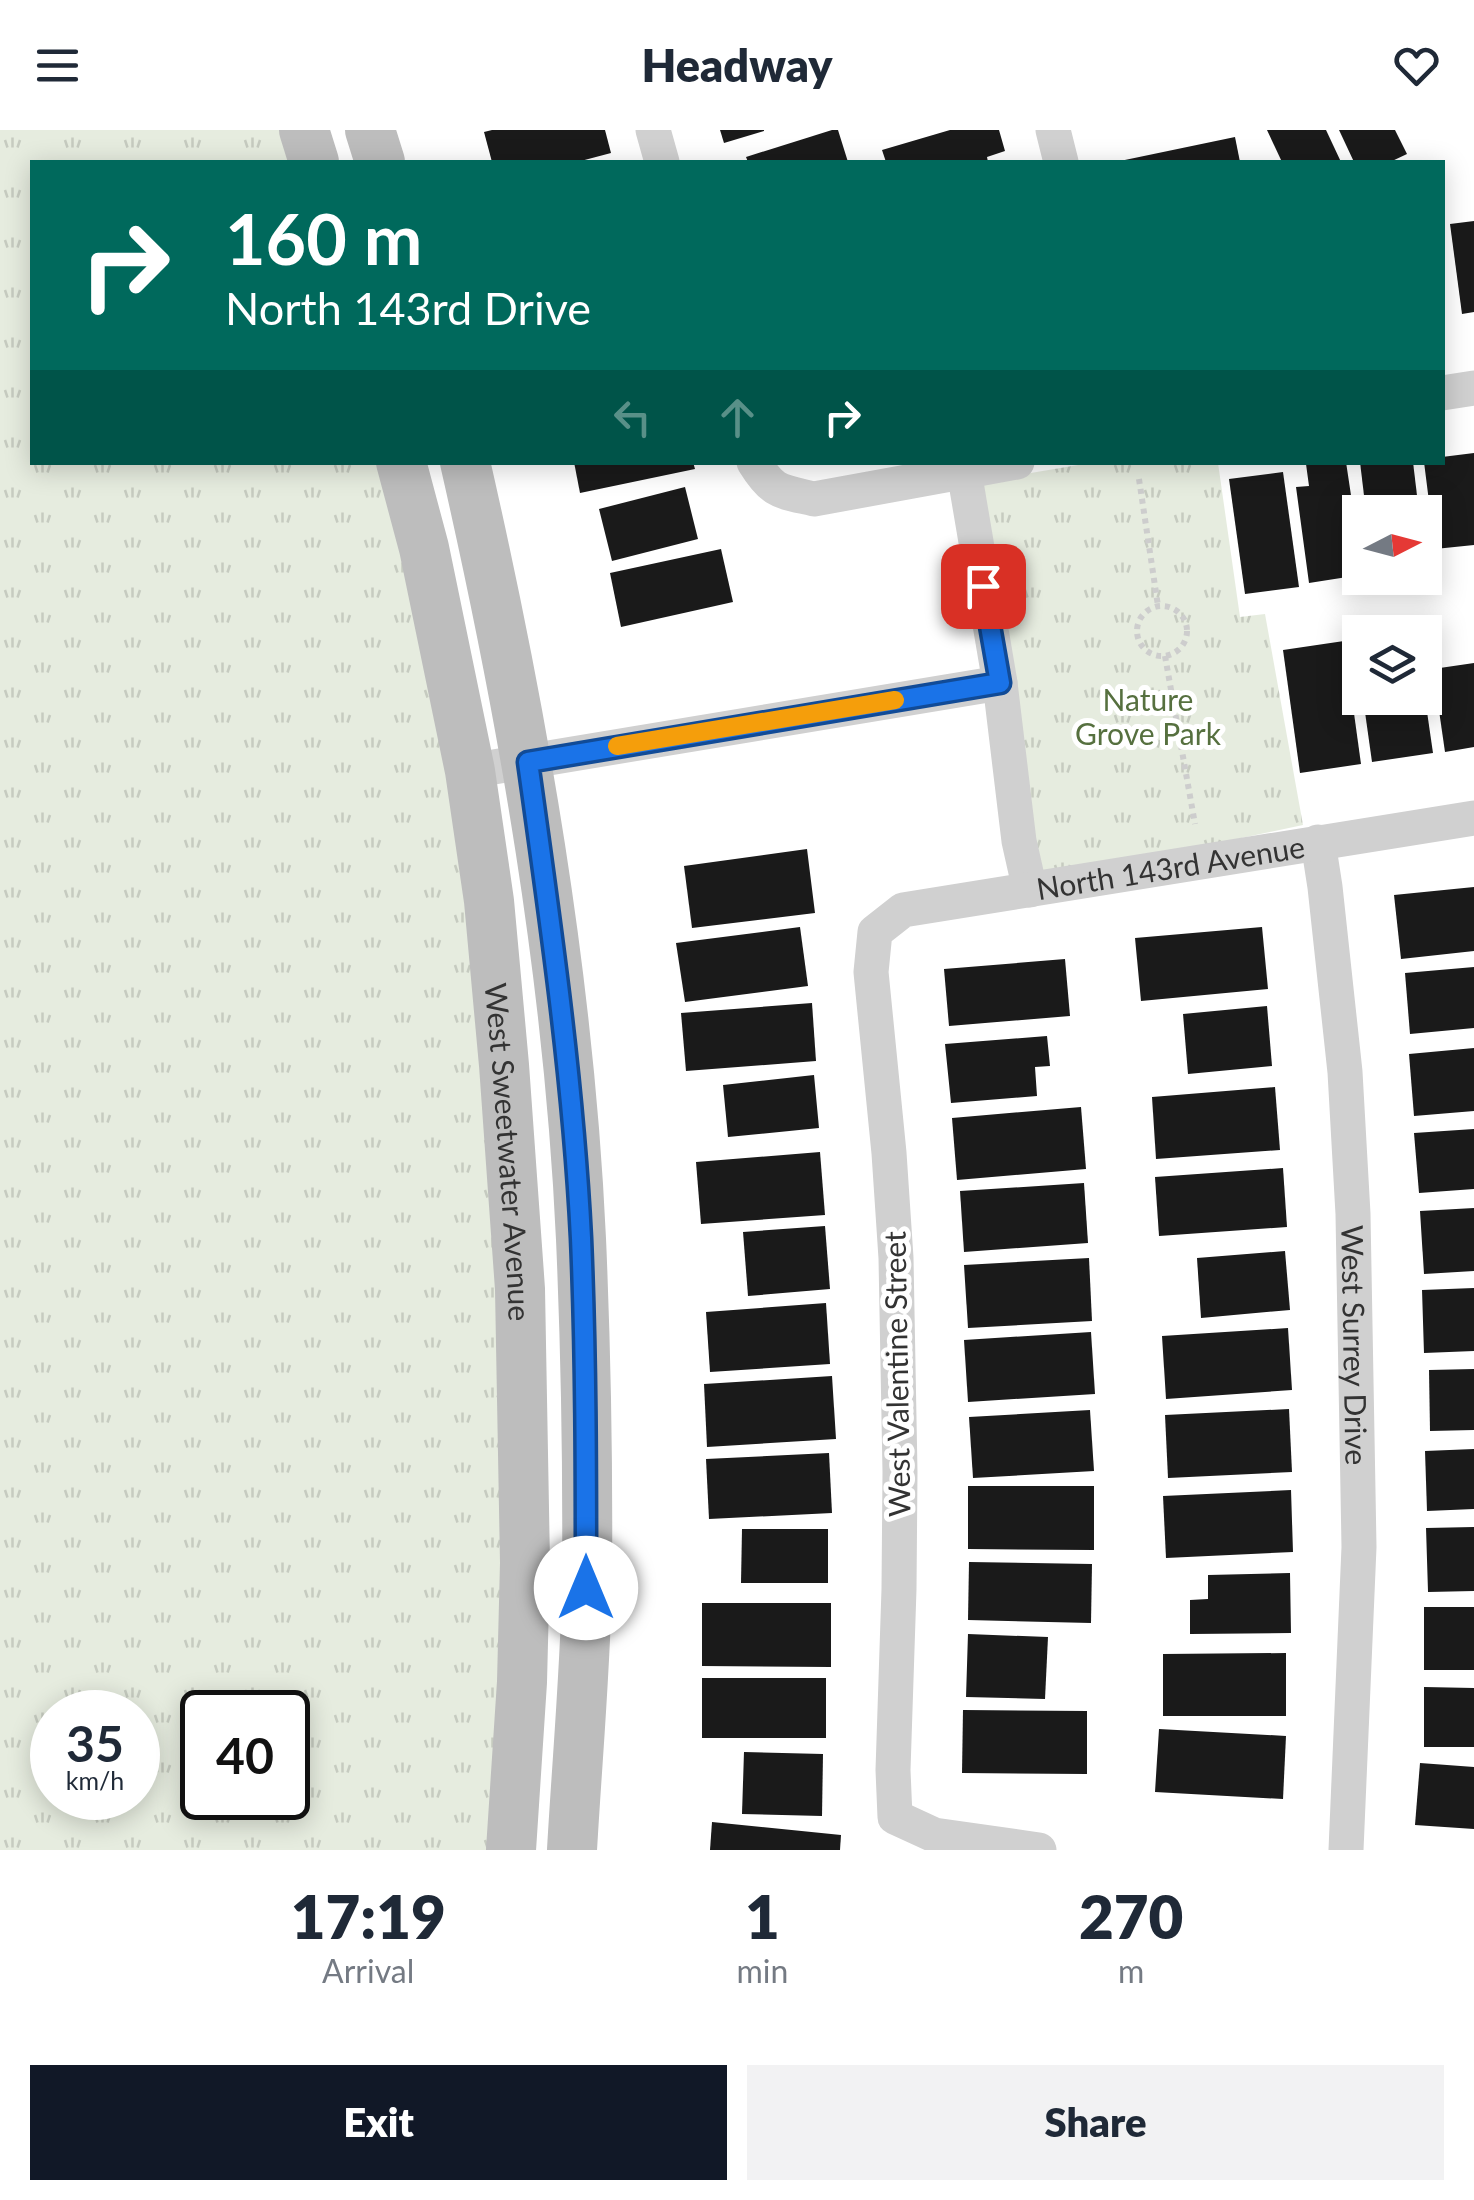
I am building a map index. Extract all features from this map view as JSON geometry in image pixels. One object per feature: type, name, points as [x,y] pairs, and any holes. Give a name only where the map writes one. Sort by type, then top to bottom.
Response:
[{"type":"street","points":[[304,130],[313,160]]},
{"type":"street","points":[[370,130],[379,160]]},
{"type":"street","points":[[652,130],[661,160]]},
{"type":"street","points":[[1053,130],[1061,160]]},
{"type":"street","points":[[1445,393],[1474,388]]},
{"type":"street","name":"West Sweetwater Avenue","points":[[402,465],[424,548],[470,772],[489,901],[520,1289],[525,1563],[511,1850]]},
{"type":"street","name":"West Sweetwater Avenue","points":[[466,465],[528,762],[564,1031],[580,1236],[586,1588],[572,1850]]},
{"type":"street","points":[[761,473],[786,492],[814,499],[999,465]]},
{"type":"street","points":[[964,471],[1000,683],[1019,841],[1030,890]]},
{"type":"street","points":[[470,772],[1000,683]]},
{"type":"street","name":"North 143rd Avenue","points":[[875,932],[903,910],[1474,818]]},
{"type":"street","name":"West Surrey Drive","points":[[1318,842],[1346,1072],[1353,1214],[1359,1547],[1346,1850]]},
{"type":"street","name":"West Valentine Street","points":[[875,932],[870,972],[896,1258],[900,1472],[892,1770],[895,1817],[934,1836],[1040,1850]]},
{"type":"path","points":[[1139,479],[1158,606]]},
{"type":"path","points":[[1158,606],[1175,609],[1186,622],[1182,647],[1165,656],[1145,649],[1138,635],[1137,627],[1144,613],[1158,606]]},
{"type":"path","points":[[1165,656],[1195,824]]},
{"type":"green space","points":[[0,130],[294,130],[303,160],[30,160],[30,465],[388,465],[446,737],[508,1278],[497,1850],[0,1850]]},
{"type":"green space","name":"Nature Grove Park","points":[[1078,465],[1218,465],[1240,617],[1265,614],[1303,825],[1040,881],[977,482]]},
{"type":"building","points":[[605,130],[611,153],[585,160],[491,160],[484,132]]},
{"type":"building","points":[[720,130],[764,130],[764,131],[724,143]]},
{"type":"building","points":[[838,130],[847,160],[747,160],[746,157]]},
{"type":"building","points":[[950,130],[999,130],[1005,151],[988,160],[885,160],[882,150]]},
{"type":"building","points":[[1267,130],[1326,130],[1340,160],[1281,160]]},
{"type":"building","points":[[1339,130],[1395,130],[1407,154],[1394,160],[1353,160]]},
{"type":"building","points":[[1235,137],[1240,160],[1125,160]]},
{"type":"building","points":[[1474,221],[1474,312],[1462,314],[1450,224]]},
{"type":"building","points":[[1474,453],[1474,545],[1442,548],[1442,495],[1428,495],[1424,465],[1445,465],[1445,457]]},
{"type":"building","points":[[575,465],[694,465],[695,469],[580,493]]},
{"type":"building","points":[[1306,465],[1346,465],[1351,495],[1342,495],[1342,578],[1309,583],[1296,487],[1309,486]]},
{"type":"building","points":[[1360,465],[1413,465],[1417,495],[1364,495]]},
{"type":"building","points":[[1283,472],[1299,587],[1245,594],[1229,479]]},
{"type":"building","points":[[685,487],[698,539],[612,561],[599,509]]},
{"type":"building","points":[[721,549],[733,602],[621,627],[610,573]]},
{"type":"building","points":[[1342,641],[1342,715],[1354,715],[1361,764],[1300,773],[1283,650]]},
{"type":"building","points":[[1474,663],[1474,747],[1445,752],[1440,715],[1442,668]]},
{"type":"building","points":[[1365,715],[1427,715],[1433,753],[1372,762]]},
{"type":"building","points":[[807,849],[815,913],[692,928],[684,866]]},
{"type":"building","points":[[1474,887],[1474,951],[1401,959],[1394,895]]},
{"type":"building","points":[[800,927],[808,986],[685,1002],[676,943]]},
{"type":"building","points":[[1262,927],[1268,989],[1141,1001],[1135,938]]},
{"type":"building","points":[[1065,959],[1070,1016],[949,1026],[944,969]]},
{"type":"building","points":[[1474,967],[1474,1028],[1410,1034],[1405,973]]},
{"type":"building","points":[[812,1003],[816,1061],[686,1071],[681,1013]]},
{"type":"building","points":[[1267,1006],[1272,1066],[1188,1074],[1183,1014]]},
{"type":"building","points":[[1047,1036],[1050,1066],[1035,1067],[1037,1096],[951,1103],[945,1044]]},
{"type":"building","points":[[1474,1048],[1474,1111],[1414,1116],[1409,1054]]},
{"type":"building","points":[[814,1075],[819,1128],[728,1137],[723,1085]]},
{"type":"building","points":[[1275,1087],[1280,1150],[1156,1159],[1152,1097]]},
{"type":"building","points":[[1081,1107],[1086,1169],[957,1180],[952,1118]]},
{"type":"building","points":[[1474,1129],[1474,1189],[1419,1193],[1414,1133]]},
{"type":"building","points":[[820,1152],[825,1215],[701,1224],[696,1162]]},
{"type":"building","points":[[1283,1168],[1287,1227],[1159,1236],[1155,1177]]},
{"type":"building","points":[[1084,1183],[1088,1243],[964,1252],[960,1191]]},
{"type":"building","points":[[1474,1208],[1474,1271],[1424,1274],[1420,1211]]},
{"type":"building","points":[[825,1226],[830,1289],[748,1296],[743,1232]]},
{"type":"building","points":[[1285,1251],[1290,1310],[1201,1318],[1197,1258]]},
{"type":"building","points":[[1089,1258],[1092,1321],[968,1328],[964,1265]]},
{"type":"building","points":[[1474,1288],[1474,1351],[1424,1353],[1422,1290]]},
{"type":"building","points":[[826,1303],[830,1364],[710,1372],[706,1312]]},
{"type":"building","points":[[1288,1328],[1292,1390],[1166,1399],[1162,1336]]},
{"type":"building","points":[[1091,1332],[1095,1394],[968,1402],[964,1340]]},
{"type":"building","points":[[1474,1369],[1474,1430],[1430,1431],[1429,1370]]},
{"type":"building","points":[[832,1376],[836,1439],[707,1447],[704,1384]]},
{"type":"building","points":[[1289,1409],[1292,1472],[1168,1478],[1165,1415]]},
{"type":"building","points":[[1090,1410],[1094,1471],[973,1478],[969,1417]]},
{"type":"building","points":[[1474,1449],[1474,1509],[1427,1511],[1425,1451]]},
{"type":"building","points":[[829,1453],[832,1513],[709,1519],[706,1459]]},
{"type":"building","points":[[968,1486],[1094,1486],[1094,1550],[968,1549]]},
{"type":"building","points":[[1291,1490],[1293,1552],[1166,1558],[1163,1496]]},
{"type":"building","points":[[1474,1527],[1474,1591],[1428,1592],[1426,1528]]},
{"type":"building","points":[[742,1529],[828,1529],[828,1583],[741,1583]]},
{"type":"building","points":[[969,1562],[1092,1564],[1091,1623],[968,1620]]},
{"type":"building","points":[[1290,1573],[1291,1633],[1190,1634],[1190,1600],[1208,1599],[1208,1575]]},
{"type":"building","points":[[702,1603],[831,1603],[831,1667],[702,1666]]},
{"type":"building","points":[[1424,1607],[1474,1607],[1474,1670],[1424,1670]]},
{"type":"building","points":[[968,1634],[1048,1637],[1045,1699],[966,1697]]},
{"type":"building","points":[[1286,1653],[1286,1716],[1163,1716],[1163,1654]]},
{"type":"building","points":[[702,1678],[826,1678],[826,1738],[702,1738]]},
{"type":"building","points":[[1424,1687],[1474,1688],[1474,1747],[1424,1747]]},
{"type":"building","points":[[963,1710],[1087,1711],[1087,1774],[962,1773]]},
{"type":"building","points":[[1159,1729],[1286,1736],[1283,1799],[1155,1792]]},
{"type":"building","points":[[744,1752],[823,1754],[822,1816],[742,1814]]},
{"type":"building","points":[[1420,1763],[1474,1767],[1474,1829],[1415,1825]]},
{"type":"building","points":[[712,1822],[841,1835],[840,1850],[710,1850]]},
{"type":"slow traffic","points":[[617,746],[895,700]]},
{"type":"route","points":[[586,1588],[580,1236],[564,1031],[528,762],[1000,683],[983,586]]}]
